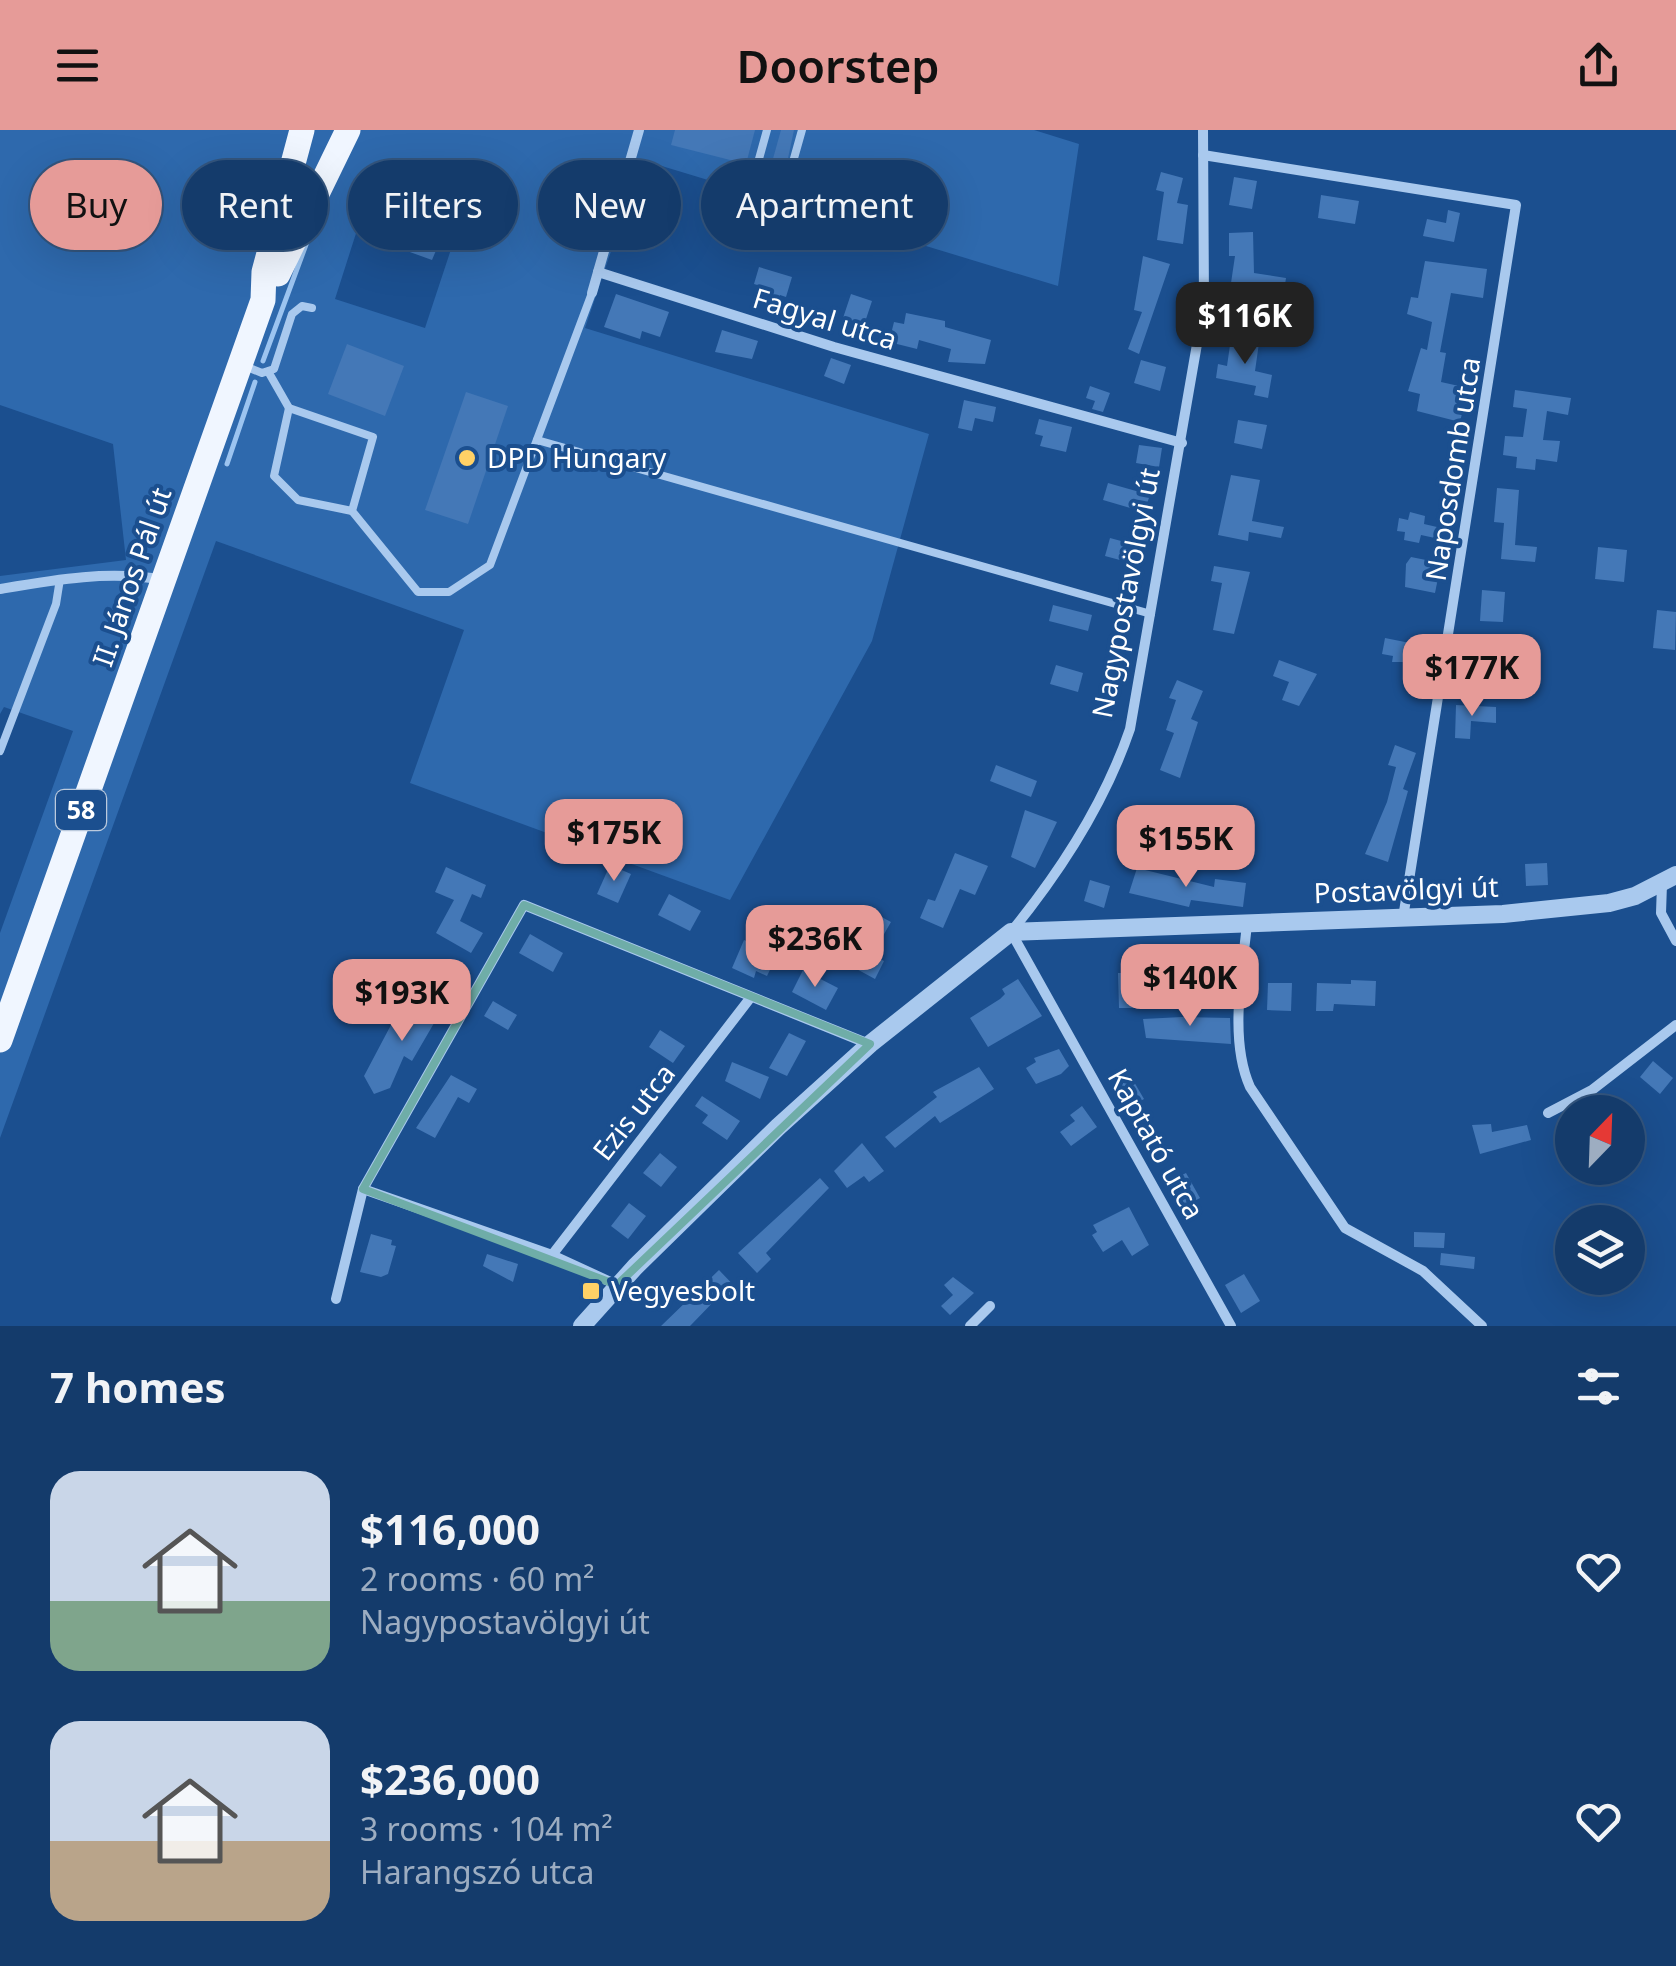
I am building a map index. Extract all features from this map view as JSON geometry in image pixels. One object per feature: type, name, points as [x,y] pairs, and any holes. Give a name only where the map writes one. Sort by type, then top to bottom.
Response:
[{"type":"main road","name":"II. János Pál út","points":[[0,1040],[262,300],[264,272],[302,130]]},
{"type":"main road","name":"58","points":[[262,300],[348,130]]},
{"type":"street","points":[[592,293],[638,130]]},
{"type":"street","name":"Nagypostavölgyi út","points":[[582,1326],[617,1285],[870,1044],[1011,932],[1069,850],[1123,749],[1152,614],[1204,304],[1203,130]]},
{"type":"street","name":"Naposdomb utca","points":[[1203,155],[1516,205],[1403,918]]},
{"type":"street","name":"Fagyal utca","points":[[598,272],[834,346],[1182,444]]},
{"type":"street","points":[[0,589],[60,579],[139,576],[163,580]]},
{"type":"street","points":[[1661,913],[1669,880]]},
{"type":"street","name":"Postavölgyi út","points":[[1011,932],[1504,914],[1635,896],[1669,880]]},
{"type":"street","points":[[1635,896],[1661,913],[1676,941]]},
{"type":"street","points":[[336,1300],[363,1189],[524,905],[870,1044]]},
{"type":"street","points":[[1246,924],[1242,1069],[1250,1087],[1344,1228],[1423,1271],[1482,1326]]},
{"type":"street","name":"Kaptató utca","points":[[1011,932],[1232,1326]]},
{"type":"street","name":"Ezis utca","points":[[552,1255],[751,998]]},
{"type":"street","points":[[1548,1113],[1592,1090],[1676,1026]]},
{"type":"street","points":[[363,1189],[552,1255],[617,1285]]},
{"type":"street","points":[[970,1326],[990,1306]]},
{"type":"lane","points":[[759,160],[767,130]]},
{"type":"lane","points":[[793,160],[802,130]]},
{"type":"lane","points":[[289,408],[274,476],[298,500],[352,511],[418,592],[450,592],[490,565],[592,293]]},
{"type":"lane","points":[[269,373],[292,314],[302,306],[312,308]]},
{"type":"lane","points":[[239,364],[269,373],[289,408],[374,437],[352,511]]},
{"type":"lane","points":[[537,440],[1152,614]]},
{"type":"lane","points":[[0,751],[56,604],[60,579]]},
{"type":"highlighted area","points":[[524,905],[870,1044],[617,1285],[363,1189]]},
{"type":"shaded area","points":[[0,130],[1034,130],[1079,144],[1058,286],[939,250],[948,250],[948,160],[701,160],[701,178],[681,172],[681,160],[538,160],[538,250],[611,250],[585,328],[929,434],[872,641],[730,900],[410,783],[464,630],[216,541],[0,1138],[0,933],[73,731],[4,707],[0,714],[0,576],[126,560],[113,444],[0,405]]},
{"type":"building","points":[[675,130],[755,130],[747,160],[730,160],[671,145]]},
{"type":"building","points":[[781,130],[794,130],[788,160],[773,160]]},
{"type":"building","points":[[1161,172],[1183,178],[1177,203],[1188,205],[1183,244],[1157,240],[1164,192],[1156,190]]},
{"type":"building","points":[[1234,177],[1257,181],[1252,209],[1229,205]]},
{"type":"building","points":[[1321,195],[1359,201],[1355,224],[1318,218]]},
{"type":"building","points":[[1448,210],[1460,213],[1454,242],[1423,236],[1427,219],[1446,223]]},
{"type":"building","points":[[1253,232],[1254,273],[1286,278],[1284,291],[1231,283],[1235,256],[1229,256],[1229,233]]},
{"type":"building","points":[[407,250],[436,250],[432,260]]},
{"type":"building","points":[[1143,256],[1170,264],[1139,354],[1128,349],[1142,312],[1134,310]]},
{"type":"building","points":[[1425,261],[1487,269],[1483,298],[1451,293],[1440,352],[1446,353],[1441,382],[1468,388],[1460,422],[1417,411],[1420,394],[1408,391],[1421,348],[1427,350],[1432,322],[1407,314],[1411,297],[1418,298]]},
{"type":"building","points":[[759,267],[792,277],[786,297],[780,295],[777,305],[763,301],[767,288],[754,284]]},
{"type":"building","points":[[616,294],[669,312],[660,337],[642,331],[640,339],[604,327]]},
{"type":"building","points":[[851,294],[872,301],[866,319],[871,328],[856,336],[842,321]]},
{"type":"building","points":[[906,313],[945,321],[945,327],[991,340],[985,364],[948,362],[951,349],[919,340],[917,349],[889,342],[894,322],[904,324]]},
{"type":"building","points":[[722,330],[758,341],[752,359],[715,352]]},
{"type":"building","points":[[1231,338],[1259,343],[1255,371],[1272,375],[1268,398],[1254,395],[1256,386],[1216,378],[1218,364],[1227,366]]},
{"type":"building","points":[[347,344],[404,366],[385,416],[328,394]]},
{"type":"building","points":[[831,358],[851,365],[844,384],[824,376]]},
{"type":"building","points":[[1141,360],[1166,367],[1160,391],[1134,383]]},
{"type":"building","points":[[1090,386],[1110,393],[1103,412],[1092,409],[1095,401],[1086,398]]},
{"type":"building","points":[[1515,390],[1571,398],[1568,415],[1547,411],[1543,440],[1560,441],[1557,462],[1536,459],[1535,470],[1516,468],[1517,457],[1503,455],[1505,436],[1523,437],[1527,409],[1513,407]]},
{"type":"building","name":"DPD Hungary","points":[[466,392],[508,406],[468,524],[425,510]]},
{"type":"building","points":[[964,400],[996,407],[993,422],[975,418],[972,431],[958,428]]},
{"type":"building","points":[[1039,419],[1072,427],[1066,452],[1040,446],[1043,436],[1035,434]]},
{"type":"building","points":[[1238,420],[1267,425],[1262,449],[1234,443]]},
{"type":"building","points":[[1139,445],[1162,448],[1159,467],[1136,463]]},
{"type":"building","points":[[1231,475],[1260,480],[1252,521],[1284,527],[1281,538],[1249,532],[1248,541],[1218,535]]},
{"type":"building","points":[[1108,483],[1150,495],[1144,512],[1103,500]]},
{"type":"building","points":[[1497,488],[1519,490],[1515,545],[1537,547],[1535,562],[1501,559],[1504,523],[1494,522]]},
{"type":"building","points":[[1410,512],[1425,516],[1424,524],[1437,527],[1435,538],[1421,535],[1419,543],[1404,540],[1405,532],[1397,531],[1399,518],[1408,520]]},
{"type":"building","points":[[1110,538],[1136,545],[1131,563],[1105,556]]},
{"type":"building","points":[[1598,547],[1627,550],[1624,582],[1595,579]]},
{"type":"building","points":[[1411,557],[1441,563],[1435,593],[1405,587],[1406,564]]},
{"type":"building","points":[[1214,566],[1250,572],[1234,634],[1213,630],[1222,583],[1211,581]]},
{"type":"building","points":[[1482,590],[1505,592],[1503,622],[1480,621]]},
{"type":"building","points":[[1053,605],[1092,615],[1088,631],[1049,621]]},
{"type":"building","points":[[1657,610],[1676,612],[1675,650],[1653,648]]},
{"type":"building","points":[[1385,638],[1425,646],[1422,662],[1392,662],[1393,656],[1382,654]]},
{"type":"building","points":[[1473,656],[1511,659],[1509,680],[1498,679],[1482,691],[1471,676]]},
{"type":"building","points":[[1279,660],[1317,674],[1299,706],[1282,700],[1289,682],[1273,676]]},
{"type":"building","points":[[1056,665],[1083,673],[1078,692],[1050,684]]},
{"type":"building","points":[[1177,680],[1203,691],[1191,719],[1198,722],[1180,778],[1160,770],[1174,733],[1166,730],[1176,700],[1169,698]]},
{"type":"building","points":[[1456,705],[1496,707],[1496,723],[1471,721],[1470,739],[1455,738]]},
{"type":"building","points":[[1395,745],[1416,753],[1403,789],[1408,791],[1388,862],[1365,854],[1387,802],[1396,767],[1388,765]]},
{"type":"building","points":[[996,765],[1037,781],[1031,797],[990,781]]},
{"type":"building","points":[[1025,810],[1057,822],[1035,868],[1011,857]]},
{"type":"building","points":[[955,853],[988,866],[975,895],[960,889],[943,928],[920,918],[928,899],[935,901]]},
{"type":"building","points":[[1547,863],[1548,885],[1526,886],[1525,864]]},
{"type":"building","points":[[610,865],[631,874],[618,903],[597,894]]},
{"type":"building","points":[[446,867],[486,885],[481,898],[472,894],[460,921],[483,933],[471,953],[436,933],[454,900],[435,892]]},
{"type":"building","points":[[1137,868],[1214,887],[1215,879],[1246,883],[1243,907],[1191,900],[1189,907],[1129,893]]},
{"type":"building","points":[[1090,880],[1110,886],[1104,908],[1084,901]]},
{"type":"building","points":[[669,894],[701,911],[690,931],[658,915]]},
{"type":"building","points":[[874,913],[891,922],[872,955],[884,961],[875,979],[851,966]]},
{"type":"building","points":[[530,934],[563,953],[553,972],[519,953]]},
{"type":"building","points":[[744,940],[777,955],[767,976],[756,971],[754,978],[732,968]]},
{"type":"building","points":[[1154,965],[1171,965],[1171,990],[1138,989],[1139,1008],[1119,1008],[1118,973],[1153,973]]},
{"type":"building","points":[[803,970],[838,988],[826,1010],[792,992]]},
{"type":"building","points":[[1018,979],[1042,1016],[988,1047],[970,1018],[1000,999],[1005,994],[1002,989]]},
{"type":"building","points":[[1351,980],[1376,981],[1375,1006],[1334,1004],[1333,1011],[1316,1011],[1317,983],[1351,984]]},
{"type":"building","points":[[1268,983],[1292,983],[1291,1011],[1267,1010]]},
{"type":"building","points":[[422,993],[444,1006],[412,1061],[404,1056],[390,1088],[374,1094],[364,1076],[392,1023],[402,1029]]},
{"type":"building","points":[[493,1001],[517,1015],[508,1030],[484,1016]]},
{"type":"building","points":[[1230,1018],[1231,1044],[1146,1038],[1143,1019]]},
{"type":"building","points":[[660,1030],[685,1046],[673,1063],[649,1047]]},
{"type":"building","points":[[789,1033],[806,1041],[787,1076],[769,1068]]},
{"type":"building","points":[[1059,1049],[1069,1066],[1061,1074],[1036,1084],[1026,1068],[1036,1062],[1034,1058]]},
{"type":"building","points":[[1653,1061],[1673,1078],[1660,1094],[1640,1077]]},
{"type":"building","points":[[732,1062],[769,1077],[760,1099],[725,1081]]},
{"type":"building","points":[[979,1067],[994,1089],[940,1123],[935,1116],[895,1148],[885,1137],[937,1097],[933,1092]]},
{"type":"building","points":[[451,1075],[477,1089],[469,1103],[458,1097],[435,1138],[416,1128]]},
{"type":"building","points":[[1130,1075],[1144,1099],[1128,1108],[1114,1083]]},
{"type":"building","points":[[702,1096],[740,1121],[727,1140],[702,1123],[708,1115],[695,1106]]},
{"type":"building","points":[[1082,1106],[1097,1127],[1071,1146],[1060,1132],[1075,1121],[1070,1115]]},
{"type":"building","points":[[1491,1124],[1492,1132],[1527,1125],[1531,1140],[1480,1154],[1472,1125]]},
{"type":"building","points":[[862,1143],[884,1171],[869,1182],[864,1176],[847,1188],[834,1171]]},
{"type":"building","points":[[660,1153],[677,1167],[661,1187],[643,1173]]},
{"type":"building","points":[[1186,1173],[1200,1198],[1185,1206],[1172,1180]]},
{"type":"building","points":[[820,1178],[829,1188],[766,1253],[771,1259],[757,1273],[738,1253]]},
{"type":"building","points":[[629,1203],[646,1216],[628,1239],[611,1226]]},
{"type":"building","points":[[1129,1207],[1149,1245],[1132,1256],[1122,1240],[1103,1252],[1092,1235],[1097,1232],[1093,1225]]},
{"type":"building","points":[[1414,1232],[1445,1233],[1444,1248],[1414,1247]]},
{"type":"building","points":[[371,1234],[392,1240],[391,1245],[396,1246],[388,1274],[381,1277],[360,1272]]},
{"type":"building","points":[[1441,1253],[1475,1257],[1474,1269],[1440,1265]]},
{"type":"building","points":[[487,1254],[518,1264],[513,1282],[483,1266]]},
{"type":"building","points":[[719,1270],[741,1293],[731,1302],[722,1293],[690,1326],[661,1326]]},
{"type":"building","points":[[1244,1274],[1260,1301],[1241,1313],[1225,1285]]},
{"type":"building","points":[[953,1277],[974,1293],[950,1315],[941,1306],[953,1295],[944,1285]]},
{"type":"waterway","points":[[263,361],[304,250]]},
{"type":"waterway","points":[[227,464],[255,382]]},
{"type":"place","name":"DPD Hungary","points":[[467,458]]},
{"type":"place","name":"Vegyesbolt","points":[[591,1291]]}]
